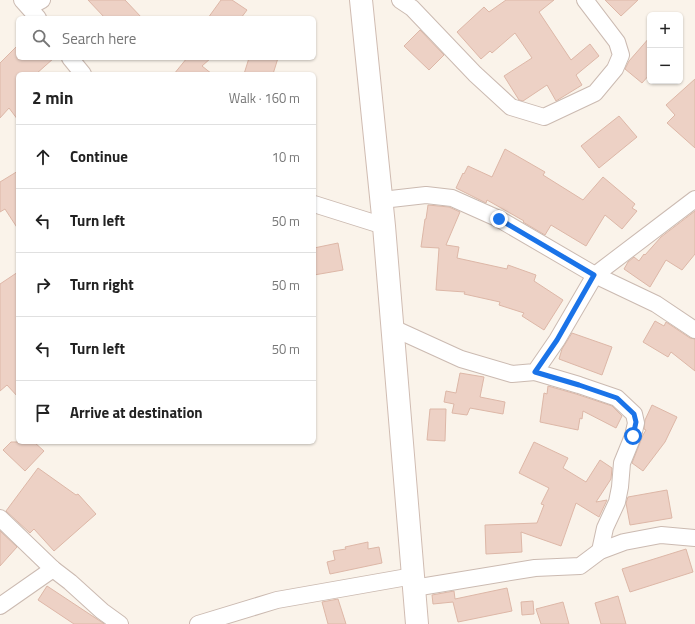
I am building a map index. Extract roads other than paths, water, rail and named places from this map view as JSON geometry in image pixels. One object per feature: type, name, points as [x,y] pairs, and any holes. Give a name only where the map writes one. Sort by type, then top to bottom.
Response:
[{"type":"main road","points":[[361,0],[382,200],[417,624]]},
{"type":"street","points":[[400,0],[412,8],[475,74],[511,107],[544,117],[595,93],[615,69],[621,55],[617,42],[585,0]]},
{"type":"street","points":[[72,60],[82,72]]},
{"type":"street","points":[[382,200],[426,195],[452,198],[499,219],[594,275],[656,304],[695,330]]},
{"type":"street","points":[[535,372],[557,340],[594,275],[695,200]]},
{"type":"street","points":[[316,205],[384,226]]},
{"type":"street","points":[[393,328],[461,359],[512,374],[535,372],[617,398],[634,414],[636,422],[633,436],[622,463],[617,502],[605,528],[600,551]]},
{"type":"street","points":[[0,518],[53,569],[120,624]]},
{"type":"street","points":[[198,624],[277,600],[535,568],[580,566],[600,551],[624,542],[661,535],[695,538]]},
{"type":"street","points":[[0,606],[53,569]]}]
